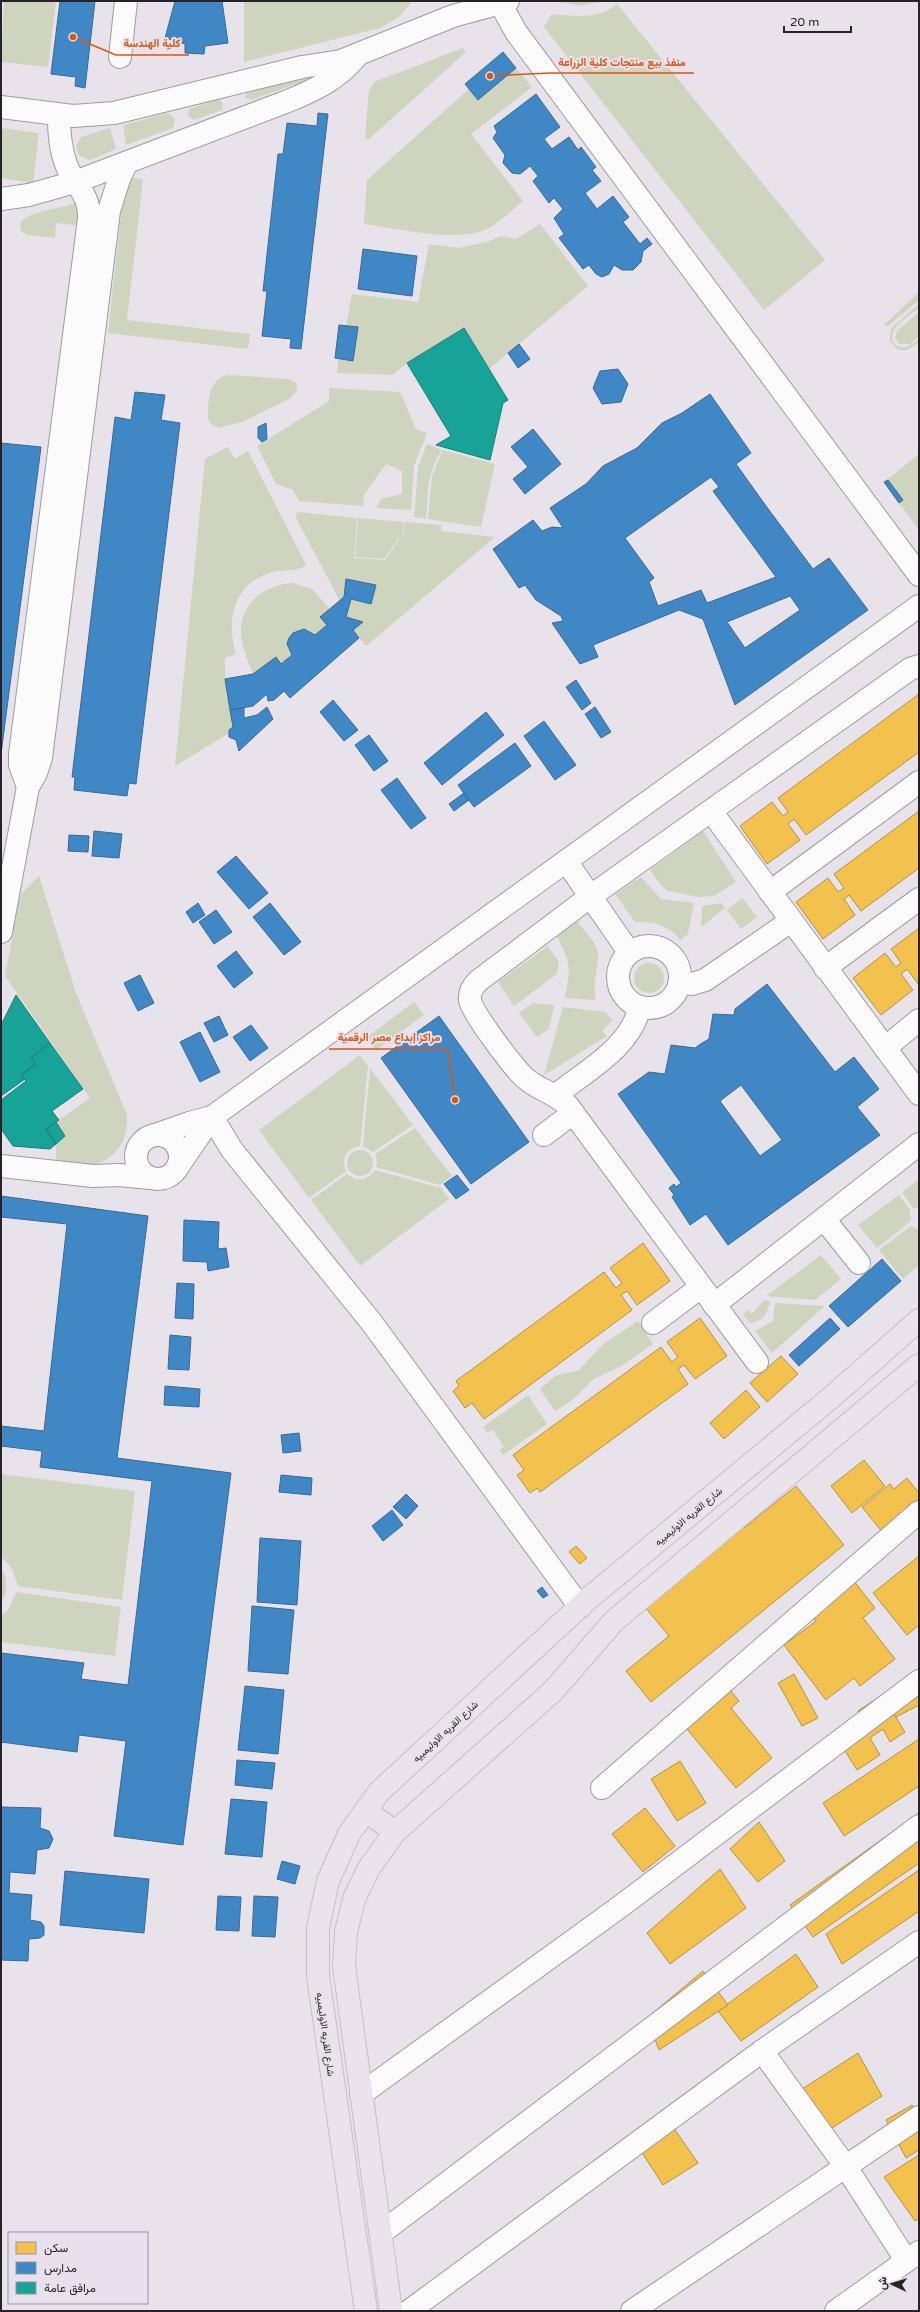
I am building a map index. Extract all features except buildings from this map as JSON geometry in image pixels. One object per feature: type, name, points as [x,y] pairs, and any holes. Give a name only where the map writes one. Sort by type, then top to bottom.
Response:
[{"type":"main road","name":"شارع القريه الاوليمبيه","points":[[366,2311],[318,1976],[317,1952],[318,1928],[328,1881],[349,1834],[365,1810],[402,1770],[580,1607],[834,1395],[919,1320]]},
{"type":"main road","points":[[391,2311],[382,2233],[361,2094],[344,1966],[346,1932],[354,1899],[369,1868],[395,1832],[553,1691],[614,1621],[854,1419],[916,1371]]},
{"type":"main road","points":[[834,1395],[854,1419]]},
{"type":"main road","points":[[365,1810],[395,1832]]},
{"type":"street","points":[[120,57],[126,1]]},
{"type":"street","points":[[1,107],[59,115],[114,113],[302,67],[341,61],[453,16],[504,2],[516,32],[919,575]]},
{"type":"street","points":[[1,199],[29,195],[76,182],[308,93],[344,72],[359,53]]},
{"type":"street","points":[[59,115],[59,129],[63,157],[76,182],[85,195],[89,211],[82,348]]},
{"type":"street","points":[[1,932],[28,787],[20,765],[20,754],[82,348],[109,211],[117,184],[126,164]]},
{"type":"street","points":[[103,1176],[148,1137],[212,1117],[919,606]]},
{"type":"street","points":[[757,1362],[573,1113],[556,1095],[535,1086],[517,1069],[474,1010],[470,998],[471,992],[478,981],[591,896],[904,674],[919,666]]},
{"type":"street","points":[[770,892],[919,782]]},
{"type":"street","points":[[711,811],[919,1094]]},
{"type":"street","points":[[566,861],[629,952]]},
{"type":"street","points":[[825,968],[919,899]]},
{"type":"street","points":[[680,983],[692,984],[705,980],[791,921]]},
{"type":"street","points":[[645,945],[654,946],[666,950],[679,966],[680,983],[677,991],[665,1004],[649,1008],[640,1007],[626,998],[618,983],[619,966],[629,952],[645,945]]},
{"type":"street","points":[[556,1095],[620,1044],[633,1027],[640,1007]]},
{"type":"street","points":[[885,1048],[919,1020]]},
{"type":"street","points":[[544,1135],[573,1113]]},
{"type":"street","points":[[1,1166],[92,1176],[164,1178],[177,1168],[212,1117]]},
{"type":"street","points":[[212,1117],[232,1150],[372,1324],[580,1607]]},
{"type":"street","points":[[155,1135],[162,1135],[174,1142],[180,1154],[177,1168]]},
{"type":"street","points":[[714,1305],[919,1144]]},
{"type":"street","points":[[138,1147],[136,1162],[139,1169],[150,1178]]},
{"type":"street","points":[[824,1218],[859,1263]]},
{"type":"street","points":[[653,1323],[701,1287]]},
{"type":"street","points":[[602,1788],[919,1512]]},
{"type":"street","points":[[361,2094],[621,1906],[919,1681]]},
{"type":"street","points":[[382,2233],[919,1826]]},
{"type":"street","points":[[408,2311],[762,2051],[919,1942]]},
{"type":"street","points":[[762,2051],[912,2256],[836,2311]]},
{"type":"street","points":[[632,2311],[919,2117]]},
{"type":"green space","points":[[4,1],[56,1],[48,67],[1,62]]},
{"type":"green space","points":[[244,1],[412,1],[399,17],[380,28],[244,62]]},
{"type":"green space","points":[[557,1],[603,1],[581,6]]},
{"type":"green space","points":[[617,4],[825,260],[764,310],[544,27],[552,14],[578,16],[594,15],[602,13]]},
{"type":"green space","points":[[463,48],[466,52],[369,139],[365,139],[369,90],[374,82]]},
{"type":"green space","points":[[516,68],[532,87],[471,134],[523,201],[489,228],[476,233],[461,235],[428,234],[364,224],[367,180],[469,89],[478,100]]},
{"type":"green space","points":[[309,77],[307,80],[251,100],[245,98],[247,93]]},
{"type":"green space","points":[[219,99],[223,104],[222,110],[194,120],[188,116],[189,110],[192,108]]},
{"type":"green space","points":[[168,113],[175,119],[173,128],[126,145],[123,125]]},
{"type":"green space","points":[[1,128],[39,133],[33,183],[1,178]]},
{"type":"green space","points":[[110,128],[116,149],[90,160],[79,156],[76,146],[81,137]]},
{"type":"green space","points":[[125,177],[143,179],[127,320],[250,334],[248,349],[108,333]]},
{"type":"green space","points":[[78,201],[82,226],[56,223],[55,238],[27,235],[21,231],[20,224],[23,219],[37,213]]},
{"type":"green space","points":[[540,224],[588,286],[489,369],[464,328],[407,363],[393,375],[337,373],[338,359],[353,361],[358,328],[346,326],[352,294],[418,302],[429,244],[458,248],[487,242],[501,236],[516,239]]},
{"type":"green space","points":[[919,292],[919,300],[888,326],[884,325]]},
{"type":"green space","points":[[919,304],[919,308],[900,322],[892,337],[893,342],[900,347],[909,346],[919,339],[919,342],[907,350],[898,350],[890,341],[891,328]]},
{"type":"green space","points":[[919,312],[919,336],[910,344],[899,344],[895,338],[897,331]]},
{"type":"green space","points":[[229,375],[289,379],[296,383],[297,391],[291,398],[242,422],[218,428],[210,423],[208,418],[209,398],[213,385],[222,377]]},
{"type":"green space","points":[[329,388],[400,392],[416,429],[427,433],[414,466],[411,510],[376,508],[381,499],[402,494],[402,471],[386,464],[364,495],[363,506],[299,501],[293,490],[276,484],[257,446],[329,401]]},
{"type":"green space","points":[[427,444],[442,450],[433,466],[431,474],[426,519],[414,517],[418,467]]},
{"type":"green space","points":[[228,447],[235,459],[248,451],[306,565],[296,569],[277,571],[263,575],[251,582],[243,592],[237,602],[233,614],[233,641],[236,654],[225,658],[225,679],[233,727],[228,734],[175,766],[205,459]]},
{"type":"green space","points":[[443,450],[495,464],[481,527],[428,519],[432,476]]},
{"type":"green space","points":[[919,454],[919,530],[884,482]]},
{"type":"green space","points":[[297,512],[357,518],[354,558],[385,560],[404,533],[405,522],[441,525],[441,531],[495,537],[366,646],[353,630],[363,622],[346,617],[351,599],[371,604],[376,585],[346,579],[344,597],[340,601],[296,518]]},
{"type":"green space","points":[[358,518],[404,522],[403,533],[384,559],[355,557]]},
{"type":"green space","points":[[292,583],[312,589],[330,609],[320,617],[327,625],[315,635],[304,629],[293,633],[287,644],[292,655],[281,664],[275,657],[253,674],[242,641],[241,629],[243,618],[253,600],[261,594],[271,588]]},
{"type":"green space","points":[[703,831],[736,882],[714,896],[699,897],[668,891],[661,885],[650,870]]},
{"type":"green space","points":[[39,876],[76,993],[127,1115],[125,1133],[118,1149],[105,1160],[97,1164],[79,1165],[56,1161],[56,1144],[65,1136],[56,1122],[90,1098],[5,976],[20,895]]},
{"type":"green space","points":[[641,877],[661,899],[694,903],[688,934],[680,940],[666,927],[648,922],[635,922],[615,894]]},
{"type":"green space","points":[[742,898],[757,917],[741,929],[727,910]]},
{"type":"green space","points":[[722,903],[725,908],[701,927],[702,906]]},
{"type":"green space","points":[[577,921],[591,938],[597,950],[598,960],[595,986],[596,1000],[565,998],[569,972],[568,965],[565,952],[556,935]]},
{"type":"green space","points":[[548,946],[559,962],[557,974],[514,1006],[498,982]]},
{"type":"green space","points":[[649,963],[660,967],[664,978],[660,989],[649,993],[638,989],[634,978],[638,967]]},
{"type":"green space","points":[[414,1002],[424,1015],[376,1050],[367,1037]]},
{"type":"green space","points":[[533,1003],[554,1005],[549,1029],[537,1037],[519,1013]]},
{"type":"green space","points":[[563,1007],[605,1012],[613,1020],[602,1031],[607,1036],[544,1075]]},
{"type":"green space","points":[[360,1055],[368,1066],[360,1146],[351,1149],[346,1155],[344,1162],[346,1171],[309,1198],[259,1130]]},
{"type":"green space","points":[[370,1068],[413,1125],[373,1152],[363,1146]]},
{"type":"green space","points":[[415,1128],[452,1176],[440,1185],[376,1167],[377,1159],[375,1154]]},
{"type":"green space","points":[[360,1150],[369,1154],[373,1163],[369,1172],[360,1176],[351,1172],[347,1163],[351,1154]]},
{"type":"green space","points":[[375,1170],[441,1188],[449,1199],[360,1266],[311,1200],[347,1174],[354,1179],[362,1180],[369,1177]]},
{"type":"green space","points":[[919,1179],[919,1208],[913,1208],[902,1192]]},
{"type":"green space","points":[[899,1195],[910,1210],[911,1221],[877,1248],[858,1225]]},
{"type":"green space","points":[[911,1226],[919,1230],[919,1265],[903,1279],[879,1250]]},
{"type":"green space","points":[[821,1255],[841,1279],[815,1300],[766,1296]]},
{"type":"green space","points":[[764,1300],[770,1301],[764,1316],[759,1321],[750,1323],[743,1314],[748,1310],[752,1314]]},
{"type":"green space","points":[[775,1303],[825,1306],[772,1353],[755,1331],[773,1321]]},
{"type":"green space","points":[[638,1321],[653,1344],[621,1366],[594,1379],[572,1400],[555,1411],[540,1389],[555,1376],[579,1370],[603,1344]]},
{"type":"green space","points":[[528,1395],[547,1424],[503,1455],[499,1450],[504,1447],[493,1430],[487,1433],[483,1427]]},
{"type":"green space","points":[[1,1474],[135,1491],[122,1600],[18,1586],[11,1567],[1,1556]]},
{"type":"green space","points":[[1,1567],[6,1580],[6,1590],[1,1603]]},
{"type":"green space","points":[[16,1592],[121,1607],[115,1656],[1,1642],[1,1616],[9,1609]]},
{"type":"place","name":"كلية الهندسة","points":[[73,37]]},
{"type":"place","name":"منفذ بيع منتجات كلية الزراعة","points":[[490,76]]},
{"type":"place","name":"مراكز إبداع مصر الرقمية","points":[[455,1100]]}]
